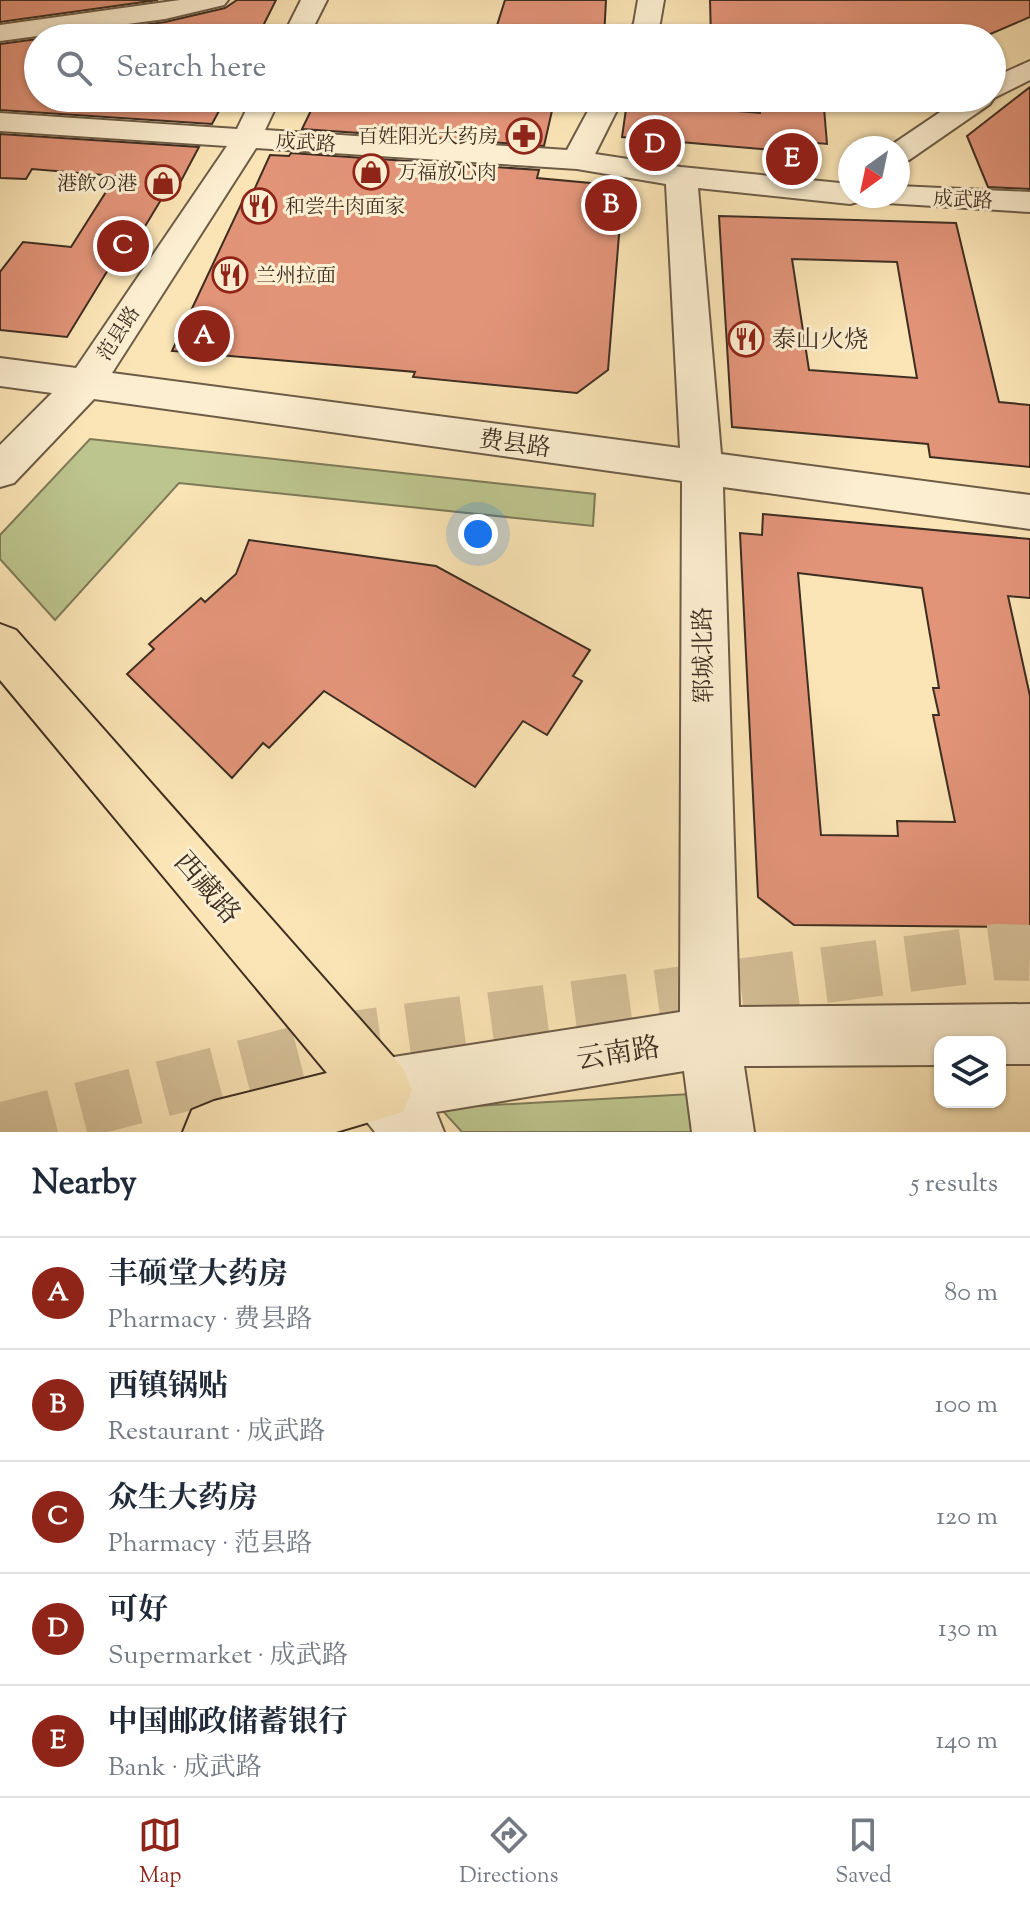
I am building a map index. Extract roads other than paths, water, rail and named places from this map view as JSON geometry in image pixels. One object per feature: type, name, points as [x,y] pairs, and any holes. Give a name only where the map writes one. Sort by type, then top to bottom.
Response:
[{"type":"main road","name":"西藏路","points":[[0,645],[397,1111]]},
{"type":"main road","name":"云南路","points":[[214,1132],[397,1111]]},
{"type":"street","points":[[68,24],[165,11],[215,0]]},
{"type":"street","points":[[302,24],[314,0]]},
{"type":"street","points":[[646,24],[651,0]]},
{"type":"street","points":[[0,33],[24,30]]},
{"type":"street","points":[[1006,82],[1030,69]]},
{"type":"street","name":"范县路","points":[[0,471],[87,382],[247,138],[259,112]]},
{"type":"street","points":[[577,160],[602,112]]},
{"type":"street","points":[[910,146],[960,112]]},
{"type":"street","name":"成武路","points":[[0,122],[577,160],[681,177],[838,190]]},
{"type":"street","name":"郓城北路","points":[[681,177],[702,470],[710,1037],[723,1132]]},
{"type":"street","name":"成武路","points":[[910,197],[1030,202]]},
{"type":"street","name":"费县路","points":[[0,372],[702,470],[1030,512]]},
{"type":"street","name":"云南路","points":[[397,1111],[710,1037],[1030,1034]]},
{"type":"tunnel","points":[[0,1131],[360,1038],[997,952],[1030,953]]},
{"type":"place","name":"百姓阳光大药房","points":[[524,136]]},
{"type":"place","name":"可好","points":[[655,145]]},
{"type":"place","name":"中国邮政储蓄银行","points":[[792,159]]},
{"type":"place","name":"万福放心肉","points":[[371,172]]},
{"type":"place","name":"港飲の港","points":[[163,183]]},
{"type":"place","name":"西镇锅贴","points":[[611,205]]},
{"type":"place","name":"和尝牛肉面家","points":[[259,206]]},
{"type":"place","name":"众生大药房","points":[[123,246]]},
{"type":"place","name":"兰州拉面","points":[[230,275]]},
{"type":"place","name":"丰硕堂大药房","points":[[204,336]]},
{"type":"place","name":"泰山火烧","points":[[746,339]]}]
